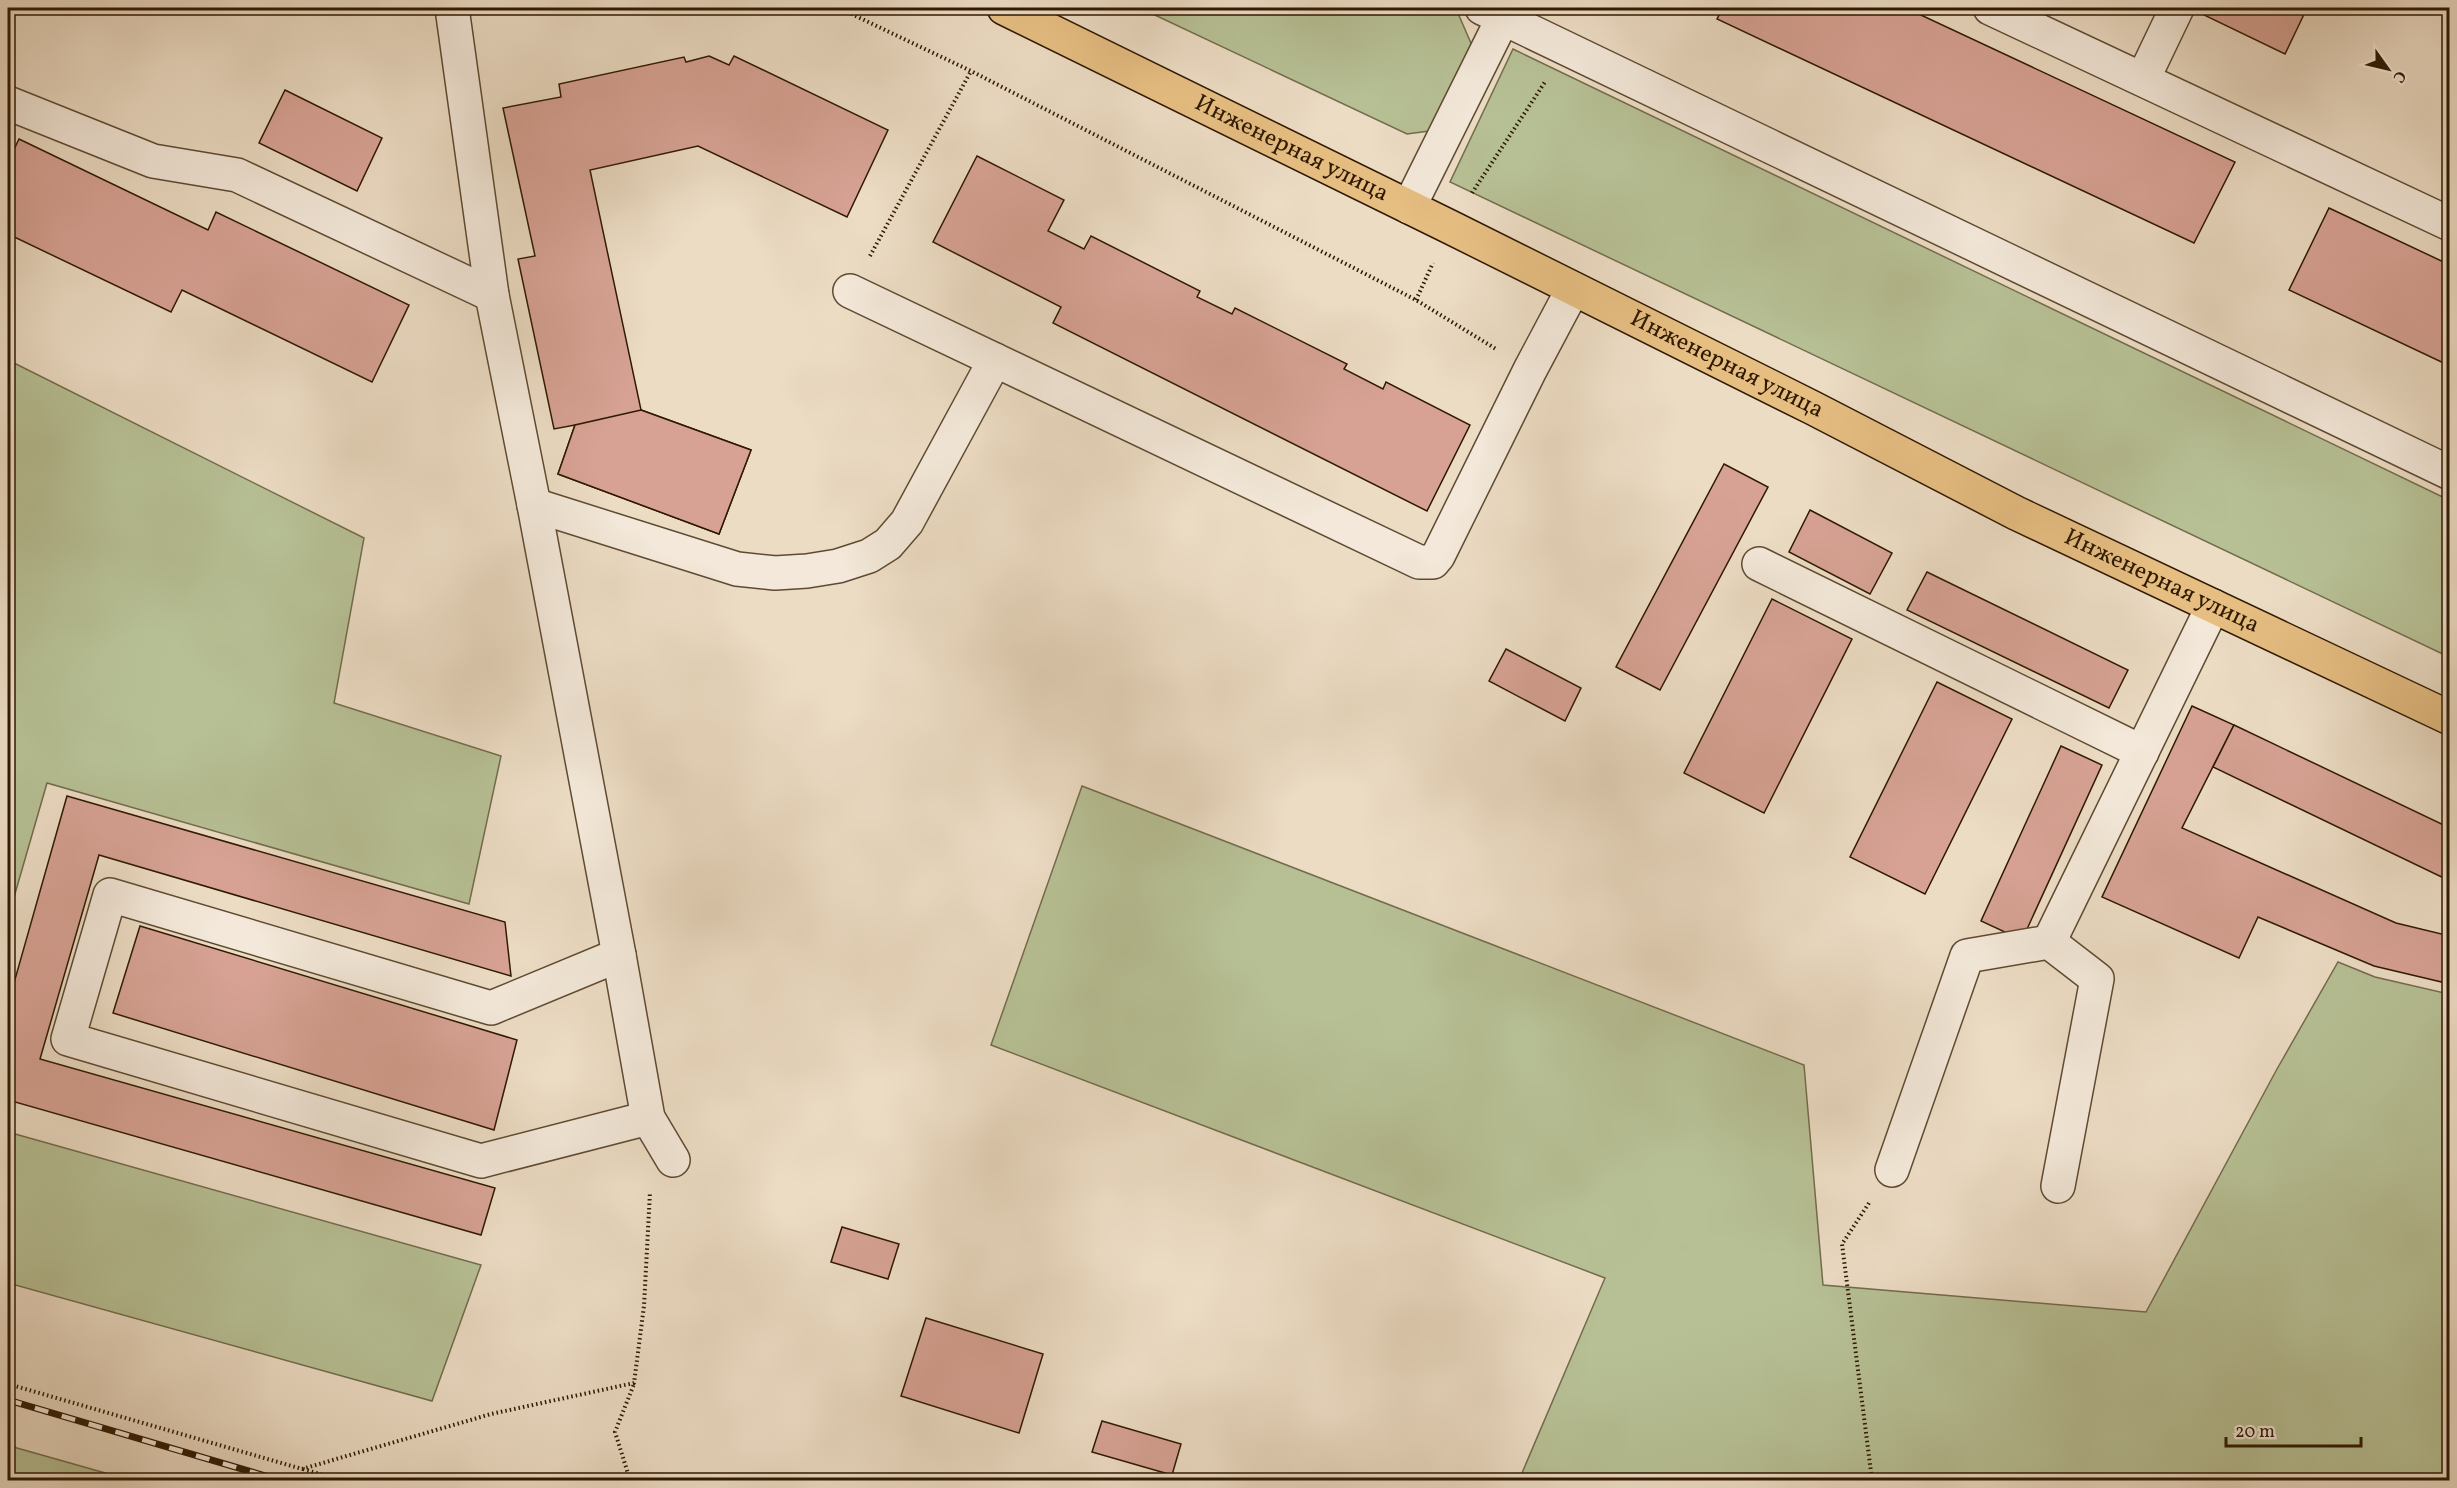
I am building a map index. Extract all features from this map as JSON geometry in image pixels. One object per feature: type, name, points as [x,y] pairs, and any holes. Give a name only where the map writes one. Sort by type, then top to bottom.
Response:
[{"type":"main road","name":"Инженерная улица","points":[[1004,8],[1450,226],[1813,408],[2016,513],[2450,718]]},
{"type":"street","points":[[452,8],[492,295],[534,505],[648,1118],[673,1160]]},
{"type":"street","points":[[1990,8],[2450,224]]},
{"type":"street","points":[[2143,79],[2177,8]]},
{"type":"street","points":[[1409,207],[1498,11],[1568,47],[2450,473]]},
{"type":"street","points":[[8,104],[153,161],[237,175],[492,295]]},
{"type":"street","points":[[850,291],[1419,562],[1433,562],[1573,289]]},
{"type":"street","points":[[534,505],[737,569],[774,573],[838,566],[869,556],[888,544],[907,522],[995,360]]},
{"type":"street","points":[[1759,564],[2142,752]]},
{"type":"street","points":[[2049,942],[2213,606]]},
{"type":"street","points":[[619,955],[491,1008],[111,895],[68,1040],[481,1161],[648,1118]]},
{"type":"street","points":[[1892,1170],[1967,956],[2049,942],[2097,979],[2058,1186]]},
{"type":"path","points":[[839,8],[971,71],[1416,300],[1530,370]]},
{"type":"path","points":[[1450,226],[1568,47]]},
{"type":"path","points":[[850,291],[971,71]]},
{"type":"path","points":[[630,1480],[615,1432],[634,1383],[644,1306],[650,1190],[673,1160]]},
{"type":"path","points":[[1872,1480],[1842,1244],[1892,1170]]},
{"type":"path","points":[[302,1469],[490,1414],[634,1383]]},
{"type":"path","points":[[8,1384],[340,1480]]},
{"type":"green space","points":[[1140,8],[1450,8],[1457,11],[1477,57],[1437,130],[1407,134]]},
{"type":"green space","points":[[1513,49],[2449,500],[2449,657],[1450,182]]},
{"type":"green space","points":[[8,360],[364,538],[334,703],[501,756],[469,904],[47,783],[8,918]]},
{"type":"green space","points":[[1082,786],[1804,1065],[1823,1285],[2146,1312],[2277,1069],[2338,962],[2375,977],[2449,994],[2449,1480],[1519,1480],[1605,1278],[991,1045]]},
{"type":"green space","points":[[8,1132],[481,1265],[432,1401],[8,1283]]},
{"type":"green space","points":[[8,1445],[17,1448],[130,1480],[8,1480]]},
{"type":"building","points":[[1723,8],[1906,8],[2235,162],[2194,243],[1717,19]]},
{"type":"building","points":[[2208,8],[2307,8],[2285,54],[2204,15]]},
{"type":"building","points":[[709,56],[729,65],[734,56],[888,130],[847,217],[698,146],[590,170],[641,410],[751,450],[719,534],[558,474],[575,425],[554,429],[518,259],[535,256],[503,108],[561,97],[559,84],[684,57],[686,62]]},
{"type":"building","points":[[285,90],[382,138],[357,191],[259,143]]},
{"type":"building","points":[[19,139],[208,230],[216,212],[409,305],[372,382],[182,290],[171,312],[8,234],[8,162]]},
{"type":"building","points":[[977,156],[1064,200],[1048,231],[1084,249],[1091,236],[1200,291],[1197,297],[1232,314],[1235,308],[1347,364],[1344,369],[1383,389],[1386,382],[1470,425],[1427,511],[1053,323],[1061,307],[933,242]]},
{"type":"building","points":[[2329,208],[2450,265],[2450,366],[2289,290]]},
{"type":"building","points":[[641,410],[751,450],[719,534],[558,474],[575,425]]},
{"type":"building","points":[[1724,464],[1768,487],[1660,690],[1616,667]]},
{"type":"building","points":[[1810,510],[1892,553],[1870,594],[1789,552]]},
{"type":"building","points":[[1927,572],[2128,670],[2109,708],[1907,610]]},
{"type":"building","points":[[1772,599],[1852,639],[1764,813],[1684,773]]},
{"type":"building","points":[[1506,649],[1581,688],[1565,721],[1489,681]]},
{"type":"building","points":[[1937,682],[2012,719],[1925,894],[1850,857]]},
{"type":"building","points":[[2192,706],[2234,725],[2182,828],[2396,923],[2450,936],[2450,984],[2374,966],[2258,917],[2239,958],[2102,897]]},
{"type":"building","points":[[2234,725],[2450,828],[2450,881],[2213,767]]},
{"type":"building","points":[[2061,746],[2102,765],[2022,940],[1981,921]]},
{"type":"building","points":[[67,796],[505,922],[511,976],[99,855],[40,1059],[495,1188],[481,1235],[8,1100],[8,1004]]},
{"type":"building","points":[[140,926],[517,1040],[494,1130],[113,1013]]},
{"type":"building","points":[[842,1227],[899,1244],[888,1279],[831,1262]]},
{"type":"building","points":[[926,1318],[1043,1354],[1019,1433],[901,1396]]},
{"type":"building","points":[[1102,1421],[1181,1444],[1172,1475],[1092,1452]]},
{"type":"railway","points":[[8,1400],[279,1480]]}]
